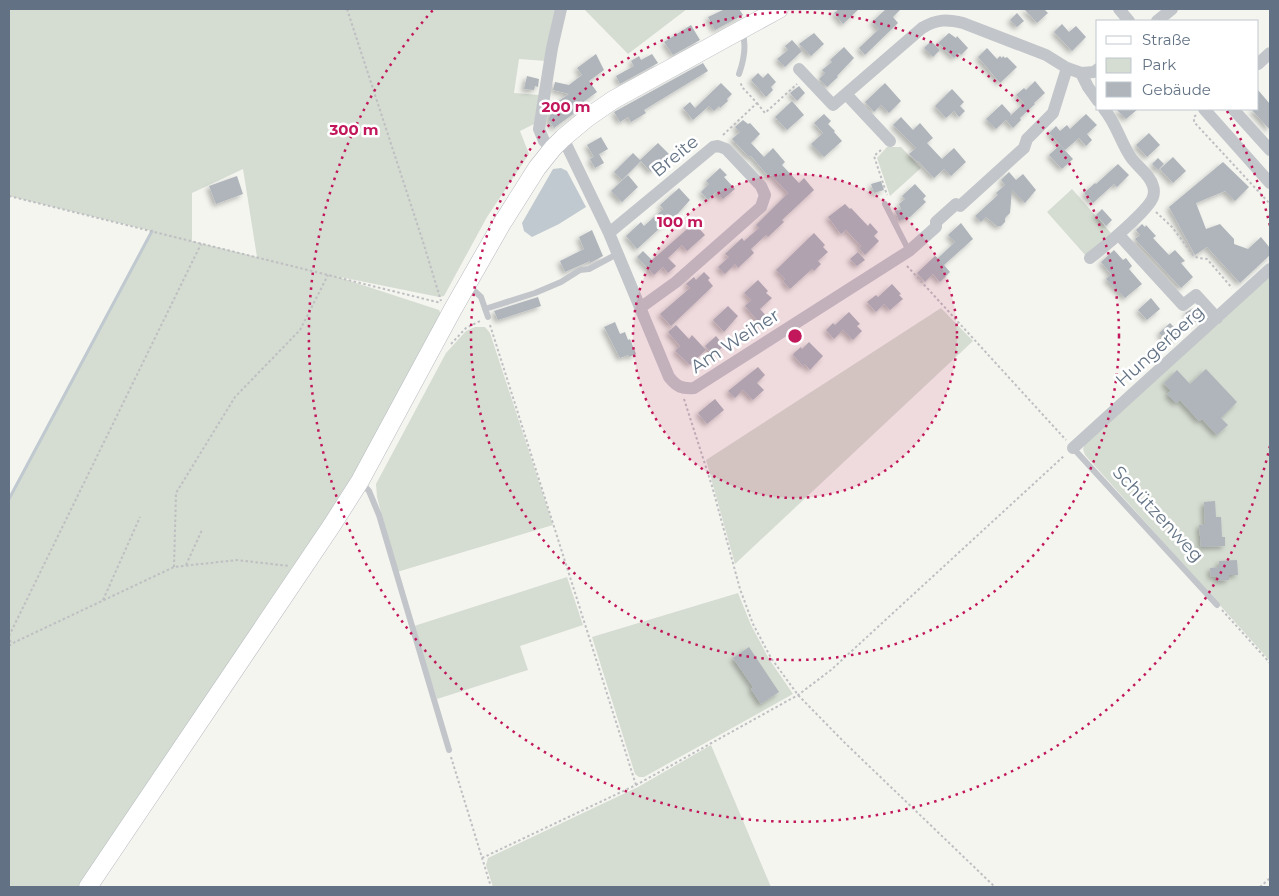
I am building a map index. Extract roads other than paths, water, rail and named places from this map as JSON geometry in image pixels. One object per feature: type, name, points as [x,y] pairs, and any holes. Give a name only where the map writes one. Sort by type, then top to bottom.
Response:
[{"type":"main road","points":[[88,887],[360,481],[447,306],[467,284],[524,188],[558,143],[587,118],[620,96],[779,9]]},
{"type":"street","name":"Am Weiher","points":[[561,9],[552,48],[539,129],[544,141],[558,143],[609,233],[669,377],[675,385],[684,389],[694,388],[904,254],[936,227],[936,222],[956,204],[960,206],[1024,148],[1027,139],[1053,113],[1067,68]]},
{"type":"street","points":[[1119,9],[1128,20]]},
{"type":"street","points":[[1157,20],[1172,9]]},
{"type":"street","points":[[802,73],[833,105],[922,28],[941,20],[963,23],[1046,56],[1067,68],[1081,73],[1096,70]]},
{"type":"street","points":[[1259,63],[1270,53]]},
{"type":"street","points":[[1081,73],[1096,98]]},
{"type":"street","points":[[846,94],[890,141]]},
{"type":"street","points":[[1090,258],[1149,205],[1153,198],[1153,185],[1129,155],[1105,110]]},
{"type":"street","points":[[1234,110],[1270,150]]},
{"type":"street","points":[[1201,111],[1270,183]]},
{"type":"street","name":"Breite","points":[[609,233],[710,148],[718,146],[726,149],[761,186],[765,195],[761,207],[704,259],[640,308]]},
{"type":"street","points":[[1118,234],[1183,305],[1196,294],[1217,318]]},
{"type":"street","name":"Hungerberg","points":[[1073,448],[1270,269]]},
{"type":"lane","points":[[739,74],[743,61],[745,40],[741,30]]},
{"type":"lane","points":[[885,204],[904,254]]},
{"type":"lane","points":[[485,309],[552,286],[580,270],[589,269],[618,254]]},
{"type":"lane","points":[[467,284],[472,286],[481,297],[488,317]]},
{"type":"lane","name":"Schützenweg","points":[[1073,448],[1218,605]]},
{"type":"lane","points":[[360,481],[369,491],[379,515],[449,750]]},
{"type":"waterway","points":[[9,499],[152,231]]}]
